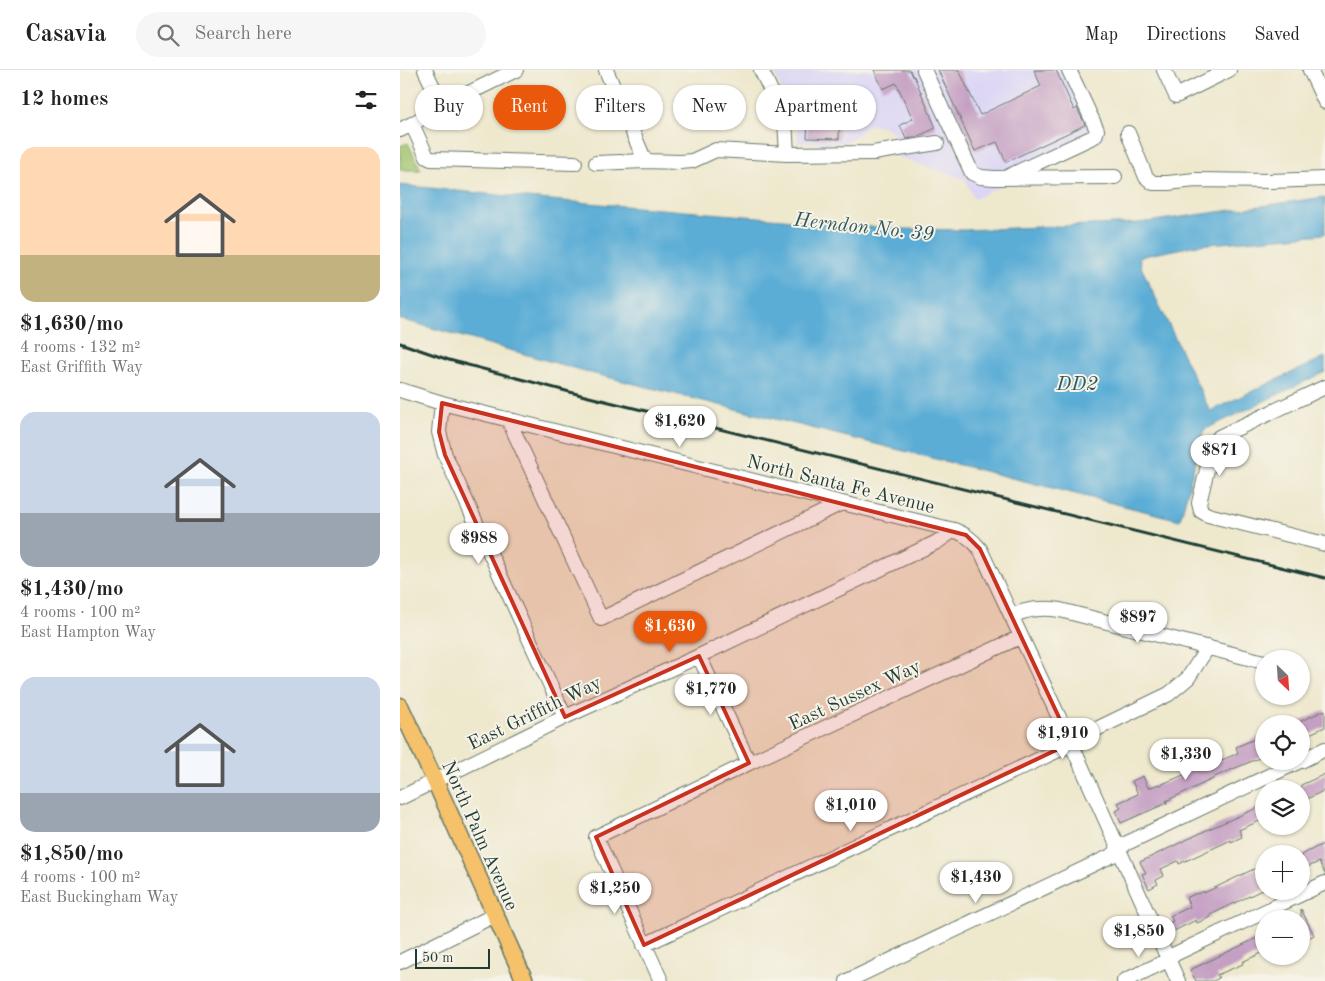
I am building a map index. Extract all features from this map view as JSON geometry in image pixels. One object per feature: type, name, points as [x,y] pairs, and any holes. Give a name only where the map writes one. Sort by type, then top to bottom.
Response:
[{"type":"main road","name":"North Palm Avenue","points":[[400,706],[525,981]]},
{"type":"street","points":[[425,70],[432,85]]},
{"type":"street","points":[[483,86],[516,70]]},
{"type":"street","points":[[606,70],[646,162]]},
{"type":"street","points":[[762,70],[785,120],[788,154]]},
{"type":"street","points":[[924,70],[972,173],[980,177],[1005,178],[1115,177]]},
{"type":"street","points":[[1005,178],[1095,136],[1097,130],[1069,70]]},
{"type":"street","points":[[1164,70],[1176,96],[1229,70]]},
{"type":"street","points":[[1310,70],[1325,102]]},
{"type":"street","points":[[406,127],[427,157],[431,159],[575,163]]},
{"type":"street","points":[[1128,134],[1146,177],[1153,183],[1195,180],[1271,181],[1325,179]]},
{"type":"street","points":[[596,163],[692,161],[716,150],[788,154],[873,153],[937,143]]},
{"type":"street","points":[[1325,387],[1219,437],[1212,449],[1199,503],[1201,511],[1208,515],[1325,544]]},
{"type":"street","name":"North Santa Fe Avenue","points":[[400,390],[508,420],[954,530],[973,540],[980,549],[1071,743],[1178,981]]},
{"type":"street","points":[[442,403],[439,432],[445,455],[565,717]]},
{"type":"street","points":[[508,420],[601,619],[842,503]]},
{"type":"street","name":"East Griffith Way","points":[[400,798],[565,717],[699,656],[937,542],[954,530]]},
{"type":"street","points":[[1011,616],[1029,609],[1049,608],[1255,660]]},
{"type":"street","name":"East Sussex Way","points":[[644,945],[596,837],[1020,636]]},
{"type":"street","points":[[661,981],[644,945],[1054,752],[1080,737],[1169,694],[1188,678],[1208,647]]},
{"type":"street","points":[[699,656],[749,764]]},
{"type":"street","points":[[1310,756],[1325,749]]},
{"type":"street","points":[[847,981],[1112,855],[1125,844],[1282,770]]},
{"type":"street","points":[[1124,981],[1160,964],[1175,954],[1325,883]]},
{"type":"street","points":[[400,962],[495,915]]},
{"type":"highlighted area","points":[[442,403],[966,535],[980,549],[1071,743],[644,945],[596,837],[749,763],[699,656],[565,717],[445,455],[439,432]]},
{"type":"shaded area","points":[[773,70],[1075,70],[1105,136],[974,199],[965,179],[897,157],[899,147],[893,132],[884,126],[876,125],[876,85],[780,85]]},
{"type":"shaded area","points":[[797,130],[862,130],[844,143],[798,143]]},
{"type":"green space","points":[[408,143],[421,170],[400,170],[400,146]]},
{"type":"water","name":"DD2","points":[[400,185],[527,198],[903,229],[964,230],[1139,223],[1325,197],[1325,234],[1198,245],[1139,257],[1142,269],[1210,411],[1325,357],[1325,372],[1204,430],[1180,520],[591,373],[400,319]]},
{"type":"building","points":[[874,70],[910,70],[936,128],[916,137],[906,139],[900,125],[913,119],[896,83],[883,89]]},
{"type":"building","points":[[938,70],[959,70],[980,115],[1041,86],[1034,70],[1056,70],[1074,110],[1077,108],[1085,125],[1006,162],[997,142],[975,151]]},
{"type":"building","points":[[807,130],[839,130],[839,139],[807,138]]},
{"type":"building","points":[[1325,710],[1325,727],[1310,734],[1310,717]]},
{"type":"building","points":[[1255,739],[1255,760],[1214,777],[1166,801],[1167,803],[1121,823],[1116,811],[1121,808],[1118,803],[1138,794],[1132,781],[1143,776],[1148,788],[1160,785],[1197,767],[1199,771],[1214,765],[1212,761],[1221,757],[1222,760],[1238,753],[1236,747]]},
{"type":"building","points":[[1325,774],[1325,790],[1310,798],[1310,781]]},
{"type":"building","points":[[1255,809],[1255,823],[1239,830],[1242,837],[1231,842],[1231,840],[1179,864],[1178,861],[1161,869],[1164,876],[1156,880],[1158,884],[1149,889],[1142,874],[1146,873],[1140,862]]},
{"type":"building","points":[[1325,843],[1325,874],[1319,862],[1310,866],[1310,850]]},
{"type":"building","points":[[1255,868],[1255,893],[1210,915],[1211,917],[1197,923],[1196,920],[1172,932],[1168,924],[1173,921],[1170,916],[1190,907],[1186,898],[1204,891],[1204,893]]},
{"type":"building","points":[[1310,927],[1314,935],[1310,937]]},
{"type":"building","points":[[1255,939],[1255,956],[1242,962],[1243,964],[1217,975],[1219,978],[1213,981],[1196,981],[1190,970]]},
{"type":"railway","points":[[400,343],[449,360],[581,395],[1325,578]]},
{"type":"water label","name":"Herndon No. 39","points":[[864,226]]}]
